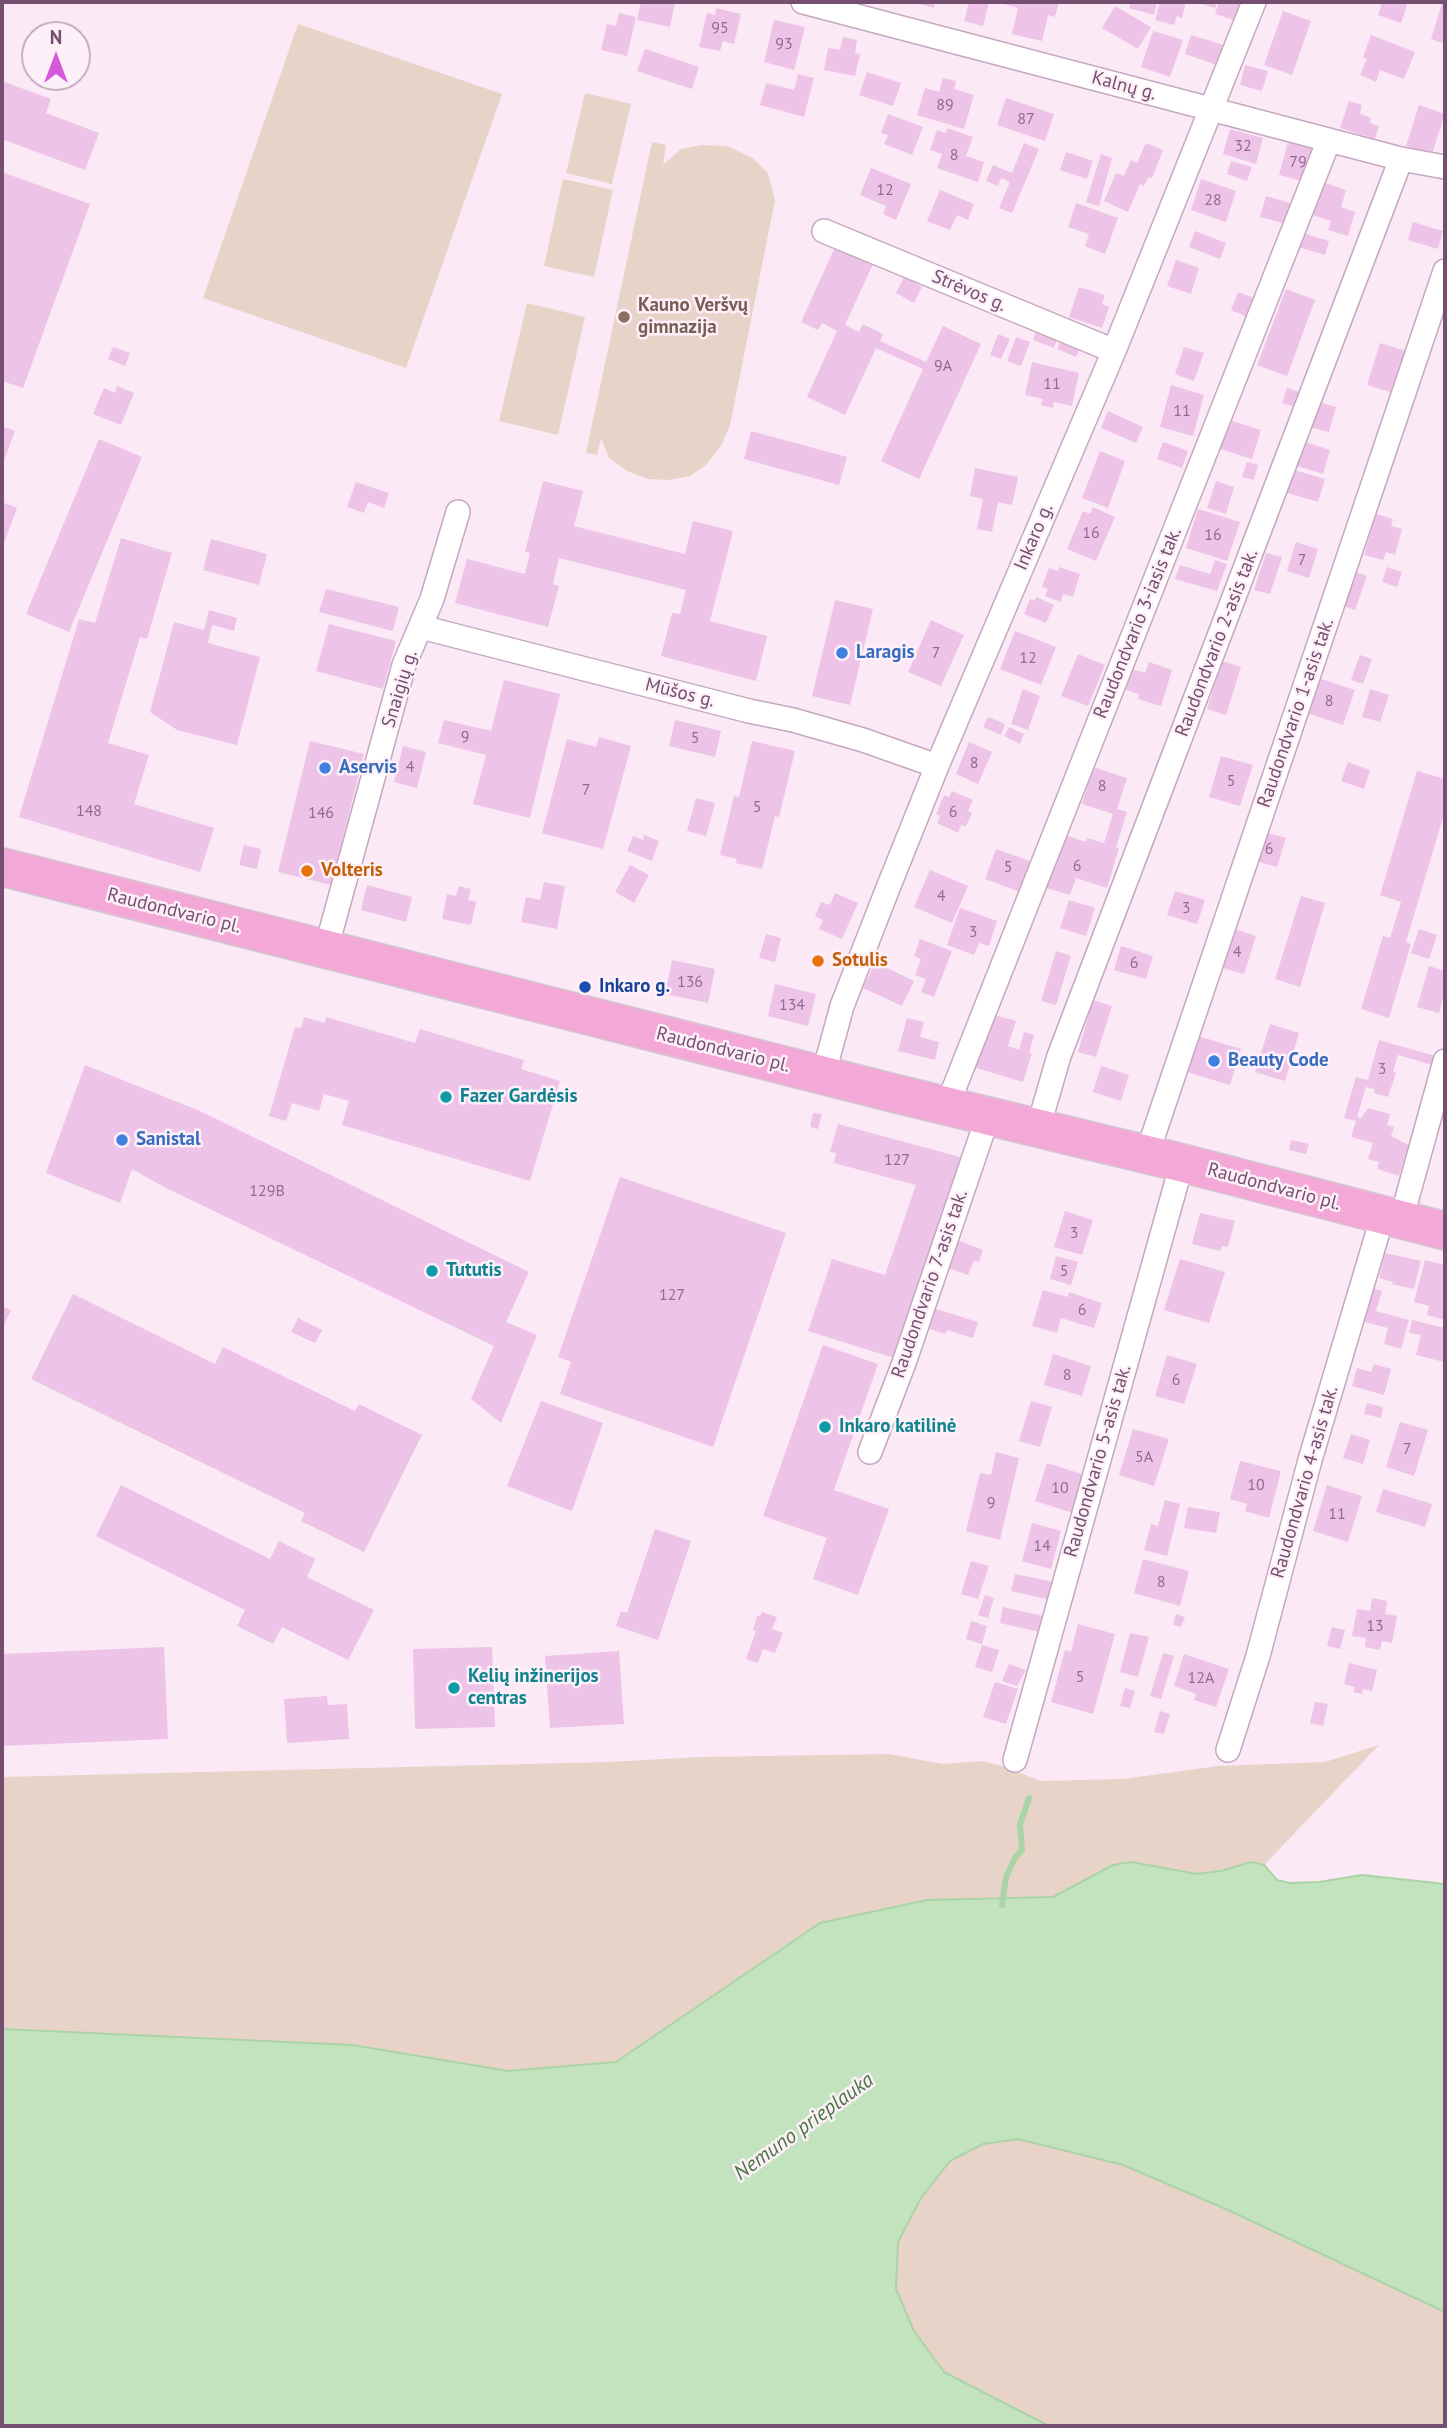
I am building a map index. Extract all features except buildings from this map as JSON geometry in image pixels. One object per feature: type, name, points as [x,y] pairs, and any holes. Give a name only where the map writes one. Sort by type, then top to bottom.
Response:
[{"type":"main road","name":"Raudondvario pl.","points":[[2,867],[1445,1231]]},
{"type":"street","name":"Kalnų g.","points":[[803,2],[1401,159],[1445,167]]},
{"type":"street","name":"Inkaro g.","points":[[823,1076],[842,1006],[858,961],[937,766],[1114,351],[1254,2]]},
{"type":"street","name":"Raudondvario 3-iasis tak.","points":[[947,1106],[1329,140]]},
{"type":"street","name":"Raudondvario 2-asis tak.","points":[[1038,1128],[1059,1056],[1401,159]]},
{"type":"street","name":"Strėvos g.","points":[[824,231],[1114,351]]},
{"type":"street","name":"Raudondvario 1-asis tak.","points":[[1147,1154],[1445,271]]},
{"type":"street","name":"Snaigių g.","points":[[326,949],[404,665],[421,627],[458,512]]},
{"type":"street","name":"Mūšos g.","points":[[421,627],[793,720],[863,740],[937,766]]},
{"type":"street","name":"Raudondvario 4-asis tak.","points":[[1228,1750],[1258,1656],[1310,1460],[1445,1061]]},
{"type":"street","name":"Raudondvario 7-asis tak.","points":[[870,1452],[904,1363],[988,1116]]},
{"type":"street","name":"Raudondvario 5-asis tak.","points":[[1015,1760],[1182,1163]]},
{"type":"shaded area","points":[[298,24],[502,94],[406,368],[203,298]]},
{"type":"shaded area","points":[[585,93],[631,104],[612,184],[566,173]]},
{"type":"shaded area","points":[[652,142],[666,145],[663,165],[681,149],[702,145],[727,146],[753,158],[768,173],[775,200],[730,425],[721,446],[706,465],[690,476],[668,480],[648,479],[627,471],[609,458],[601,438],[597,455],[586,453]]},
{"type":"shaded area","points":[[563,179],[613,190],[594,277],[544,266]]},
{"type":"shaded area","points":[[527,303],[585,317],[558,435],[499,421]]},
{"type":"shaded area","points":[[1379,1745],[1264,1865],[1251,1862],[1221,1871],[1197,1874],[1131,1862],[1113,1865],[1053,1897],[927,1900],[820,1923],[616,2062],[508,2071],[352,2045],[2,2029],[2,1777],[889,1754],[943,1764],[982,1761],[1007,1767],[1040,1781],[1123,1779],[1218,1766],[1325,1762]]},
{"type":"shaded area","points":[[1018,2139],[1123,2165],[1228,2210],[1445,2312],[1445,2426],[1049,2426],[944,2372],[914,2331],[896,2289],[898,2242],[921,2198],[950,2161],[983,2144]]},
{"type":"water","name":"Nemuno prieplauka","points":[[1131,1862],[1197,1874],[1221,1871],[1251,1862],[1264,1865],[1277,1880],[1290,1883],[1319,1882],[1362,1875],[1445,1884],[1445,2312],[1228,2210],[1123,2165],[1018,2139],[983,2144],[950,2161],[921,2198],[898,2242],[896,2289],[914,2331],[944,2372],[1049,2426],[2,2426],[2,2029],[352,2045],[508,2071],[616,2062],[820,1923],[927,1900],[1053,1897],[1113,1865]]},
{"type":"waterway","points":[[1002,1905],[1006,1877],[1022,1850],[1020,1824],[1029,1798]]},
{"type":"place","name":"Kauno Veršvų gimnazija","points":[[624,317]]},
{"type":"place","name":"Laragis","points":[[842,653]]},
{"type":"place","name":"Aservis","points":[[325,768]]},
{"type":"place","name":"Volteris","points":[[307,871]]},
{"type":"place","name":"Sotulis","points":[[818,961]]},
{"type":"place","name":"Inkaro g.","points":[[585,987]]},
{"type":"place","name":"Beauty Code","points":[[1214,1061]]},
{"type":"place","name":"Fazer Gardėsis","points":[[446,1097]]},
{"type":"place","name":"Sanistal","points":[[122,1140]]},
{"type":"place","name":"Tututis","points":[[432,1271]]},
{"type":"place","name":"Inkaro katilinė","points":[[825,1427]]},
{"type":"place","name":"Kelių inžinerijos centras","points":[[454,1688]]}]
